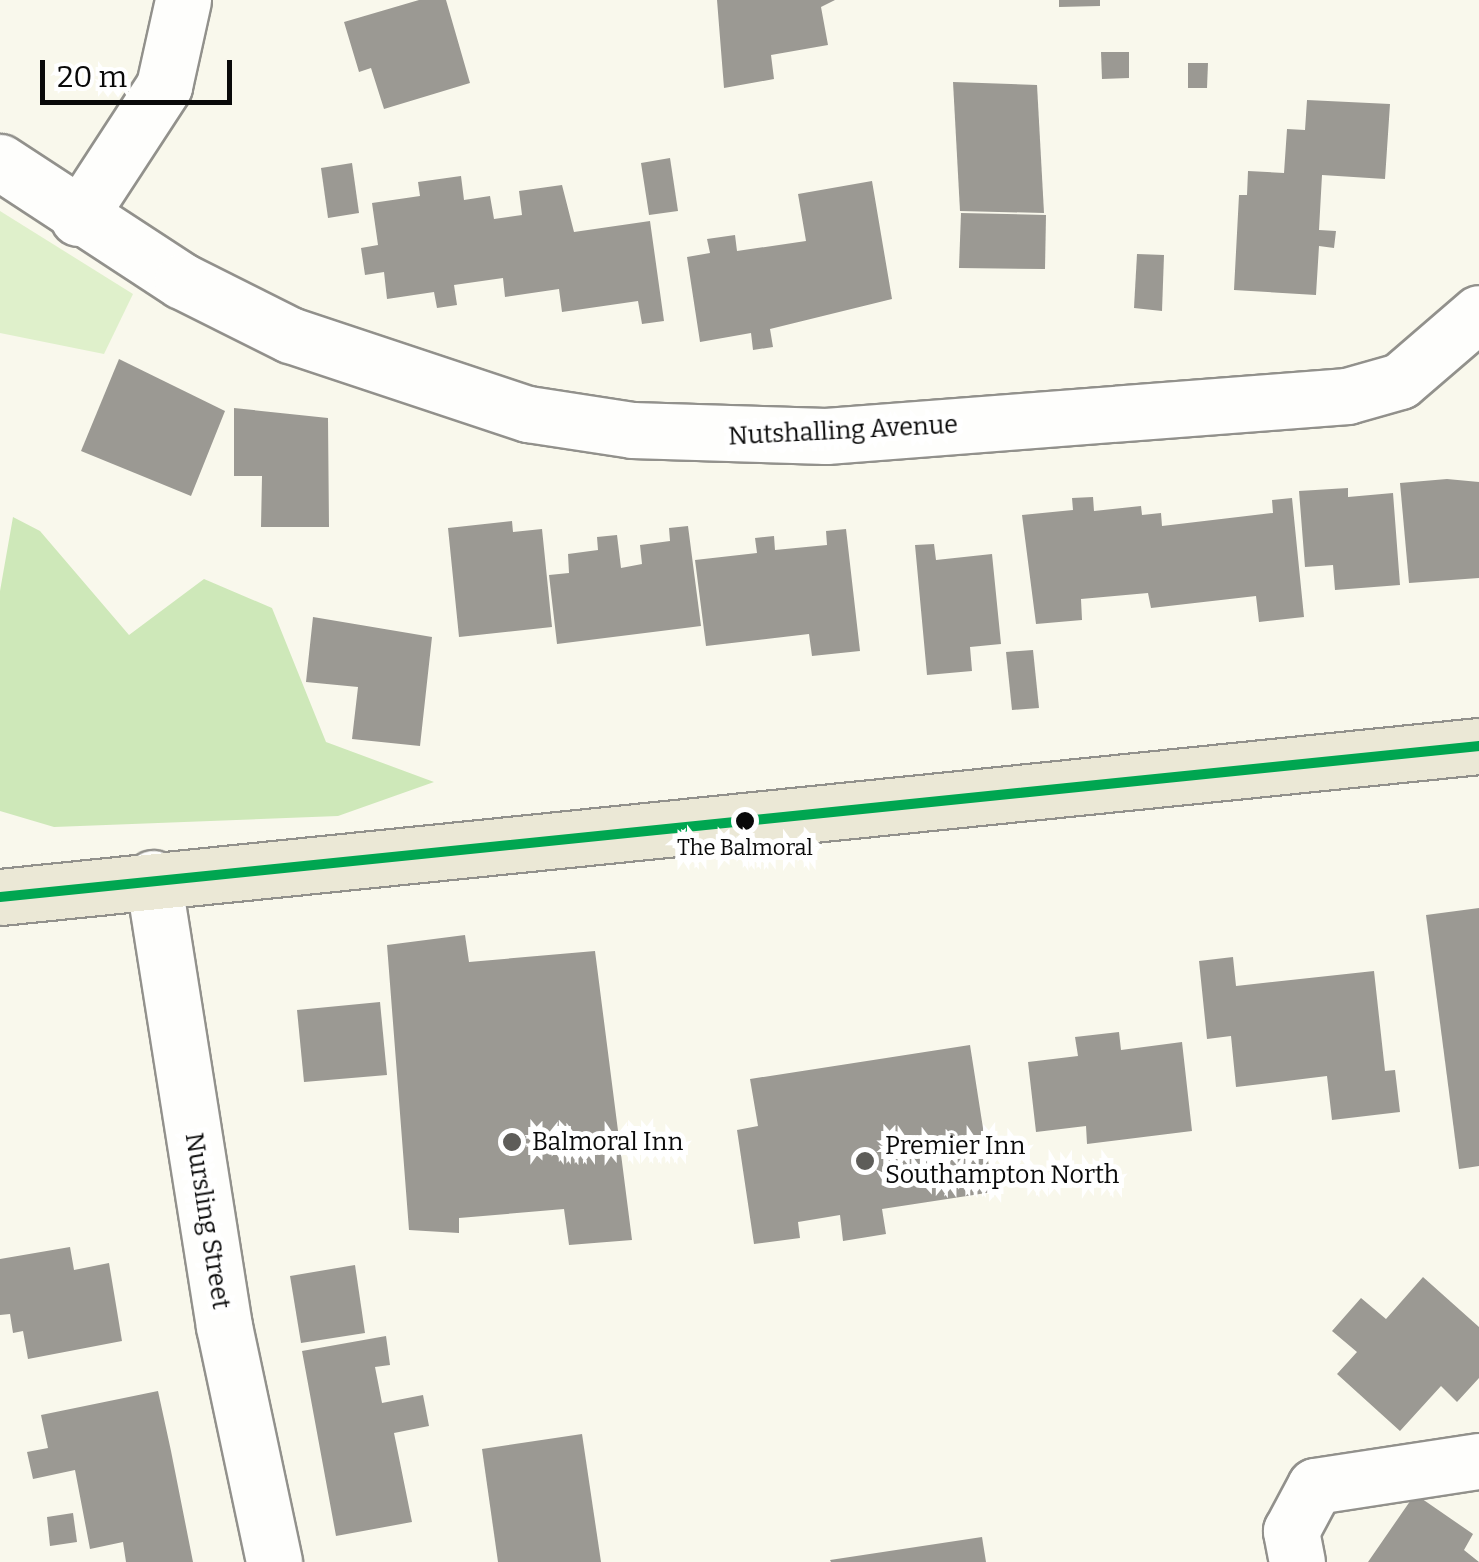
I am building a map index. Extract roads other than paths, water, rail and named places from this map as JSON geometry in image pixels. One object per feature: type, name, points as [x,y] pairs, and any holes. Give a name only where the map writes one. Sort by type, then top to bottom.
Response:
[{"type":"main road","points":[[0,897],[153,878],[887,813],[1479,746]]},
{"type":"street","points":[[78,218],[164,86],[183,0]]},
{"type":"street","name":"Nutshalling Avenue","points":[[0,162],[78,218],[182,282],[406,380],[528,414],[712,436],[826,436],[1346,396],[1400,381],[1479,312]]},
{"type":"street","name":"Nursling Street","points":[[153,878],[224,1326],[274,1562]]},
{"type":"street","points":[[1296,1562],[1292,1530],[1314,1486],[1479,1461]]},
{"type":"place","name":"The Balmoral","points":[[745,821]]},
{"type":"place","name":"Balmoral Inn","points":[[512,1142]]},
{"type":"place","name":"Premier Inn Southampton North","points":[[865,1161]]}]
